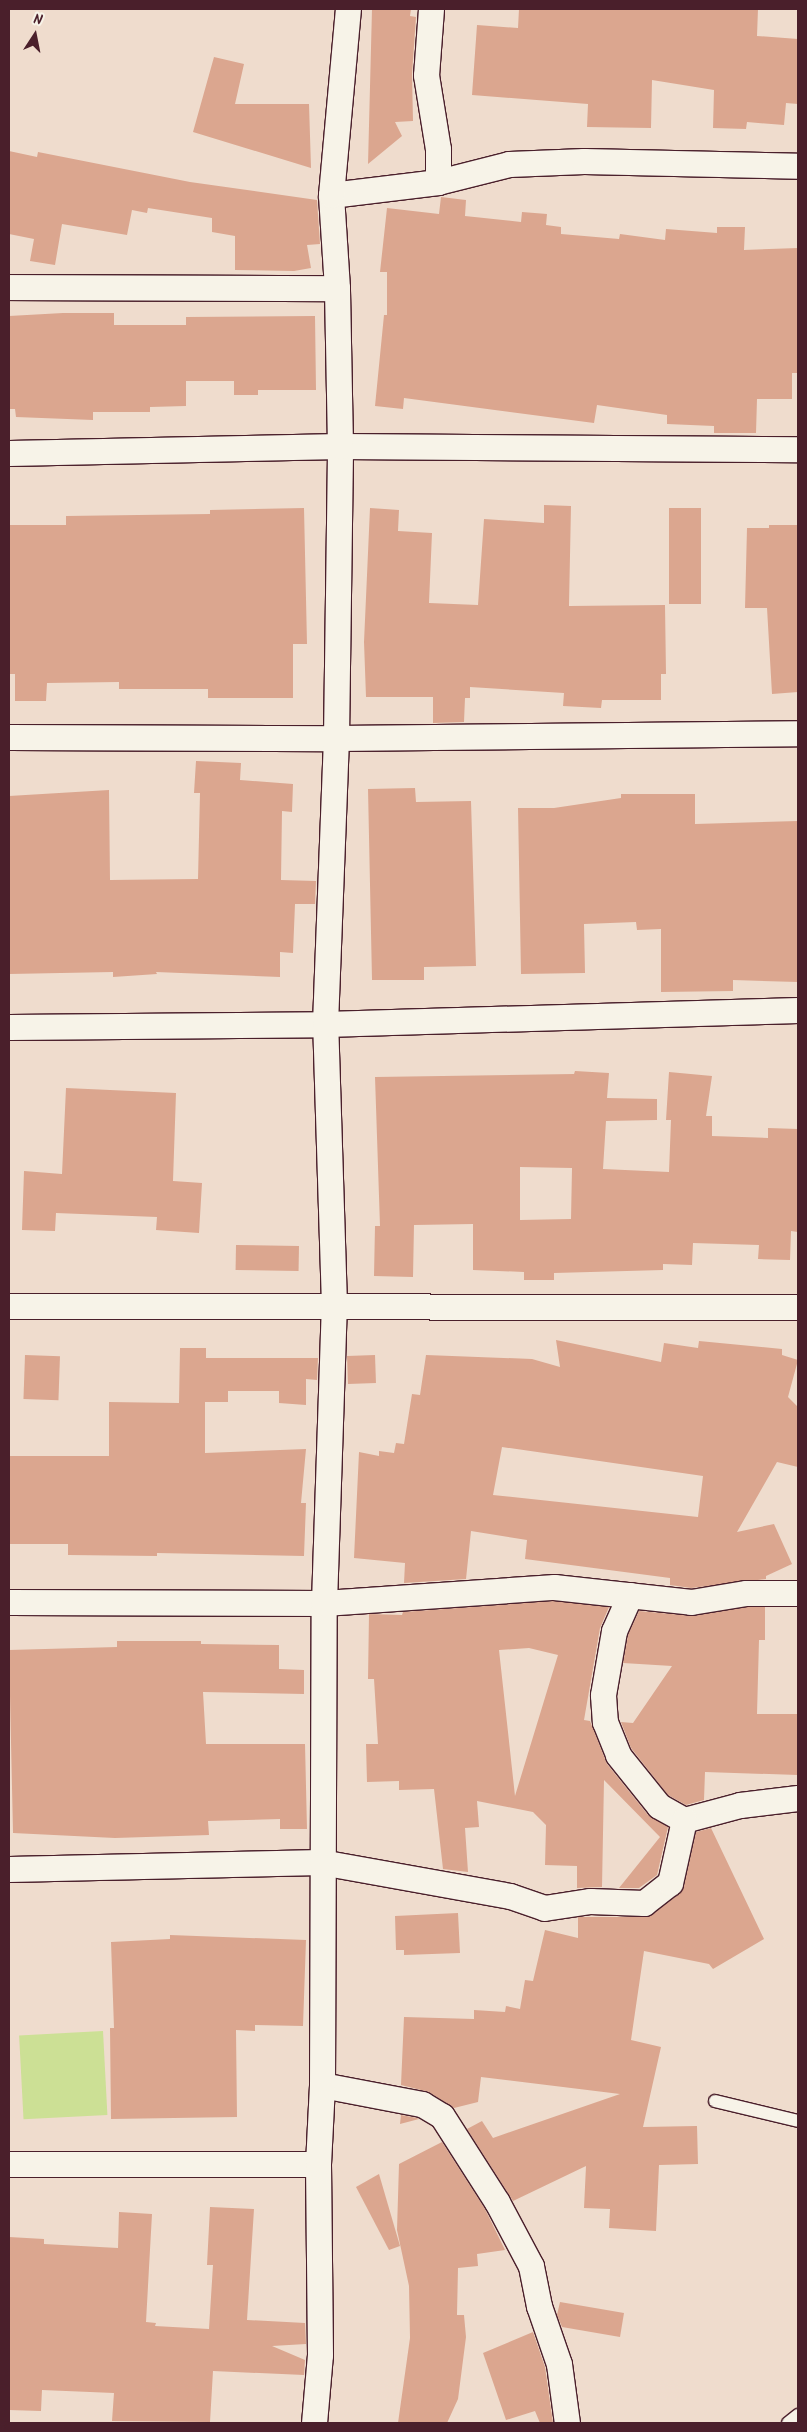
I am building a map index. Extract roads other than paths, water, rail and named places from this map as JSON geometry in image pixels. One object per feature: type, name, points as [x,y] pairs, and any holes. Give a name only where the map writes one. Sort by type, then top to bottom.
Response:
[{"type":"street","points":[[314,2423],[320,2355],[318,2164],[322,2085],[321,1862],[324,1603],[334,1305],[325,1024],[336,738],[340,446],[337,288],[331,195],[348,9]]},
{"type":"street","points":[[431,9],[426,75],[438,148],[438,182]]},
{"type":"street","points":[[331,195],[438,182],[509,164],[574,161],[798,166]]},
{"type":"street","points":[[9,287],[337,288]]},
{"type":"street","points":[[9,454],[340,446],[798,449]]},
{"type":"street","points":[[9,736],[336,738],[798,733]]},
{"type":"street","points":[[9,1027],[325,1024],[798,1010]]},
{"type":"street","points":[[9,1306],[798,1307]]},
{"type":"street","points":[[9,1602],[324,1603],[554,1587],[691,1602],[746,1593],[798,1593]]},
{"type":"street","points":[[630,1595],[614,1631],[609,1655],[603,1695],[605,1722],[618,1755],[659,1806],[684,1820],[740,1805],[798,1798]]},
{"type":"street","points":[[9,1869],[321,1862],[510,1896],[544,1908],[590,1901],[644,1902],[670,1883],[684,1820]]},
{"type":"street","points":[[322,2085],[422,2104],[442,2116],[497,2202],[531,2266],[539,2306],[559,2364],[567,2423]]},
{"type":"street","points":[[9,2164],[318,2164]]},
{"type":"lane","points":[[715,2101],[798,2121]]},
{"type":"lane","points":[[788,2423],[798,2415]]}]
